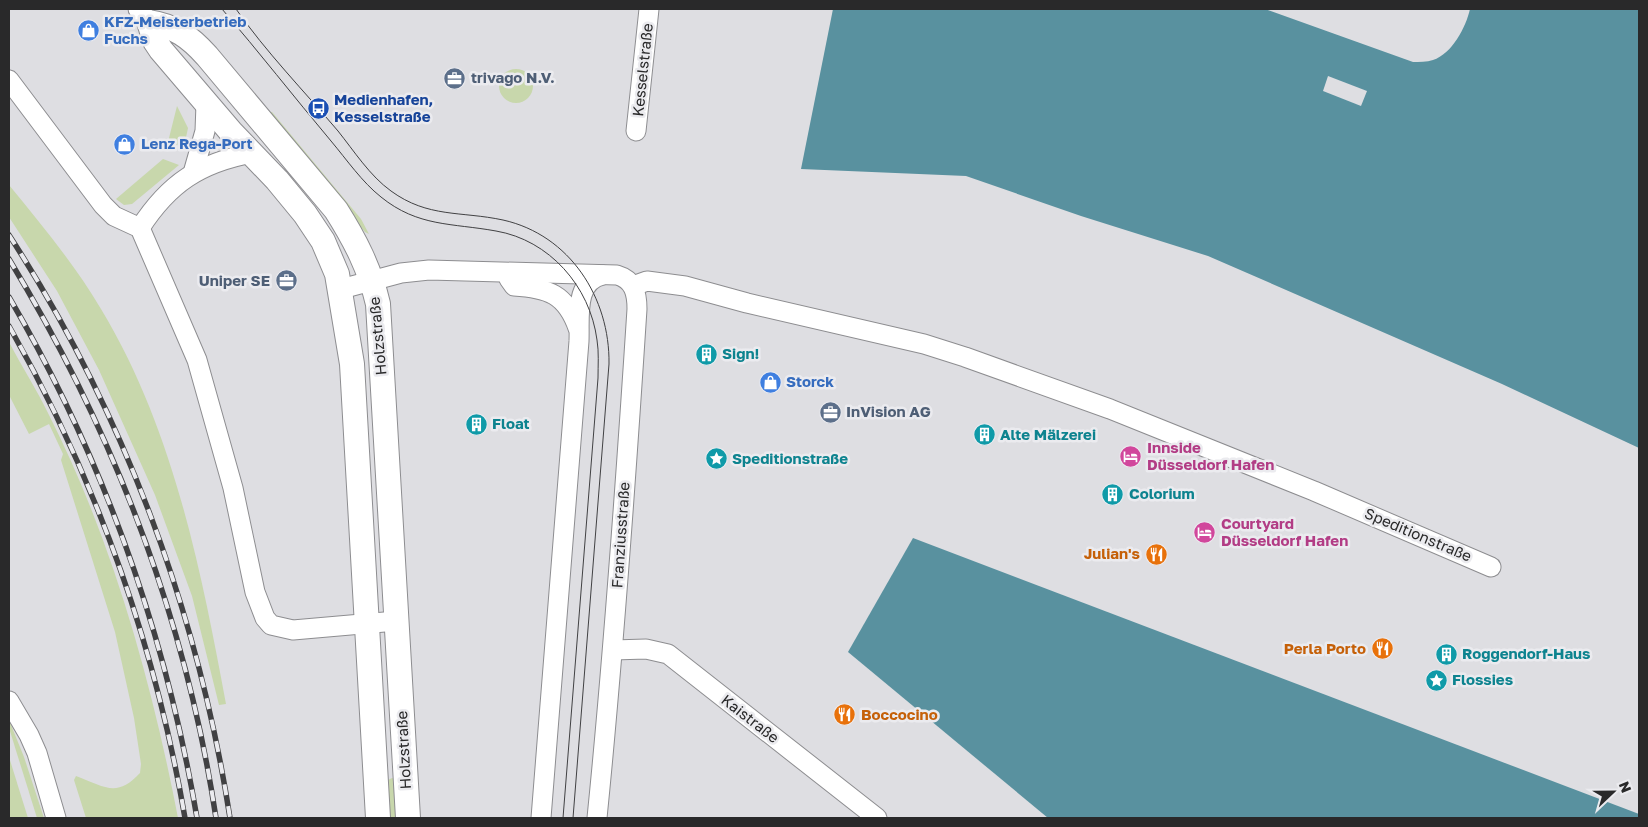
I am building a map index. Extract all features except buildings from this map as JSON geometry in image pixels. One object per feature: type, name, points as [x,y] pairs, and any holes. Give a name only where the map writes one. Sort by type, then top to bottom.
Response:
[{"type":"main road","name":"Holzstraße","points":[[144,15],[161,50],[206,104],[277,180],[316,228],[330,254],[341,289],[352,364],[378,818]]},
{"type":"main road","name":"Holzstraße","points":[[144,15],[190,37],[207,56],[336,210],[352,235],[372,280],[378,304],[408,818]]},
{"type":"street","name":"Kesselstraße","points":[[636,131],[649,9]]},
{"type":"street","points":[[9,80],[102,205],[114,216],[140,228],[176,307],[200,369],[233,488],[260,611],[271,625],[293,630],[396,621]]},
{"type":"street","points":[[193,172],[205,131],[206,104]]},
{"type":"street","points":[[140,228],[152,209],[193,172],[211,163],[252,153]]},
{"type":"street","points":[[341,289],[401,273],[429,270],[506,274],[603,275],[625,278],[633,286]]},
{"type":"street","points":[[506,274],[514,286],[536,288],[551,292],[560,298],[575,318],[579,341]]},
{"type":"street","points":[[541,818],[579,341],[580,307],[585,285],[592,278],[603,275]]},
{"type":"street","name":"Speditionstraße","points":[[633,286],[647,280],[685,286],[747,303],[924,344],[965,357],[1118,412],[1314,491],[1491,567]]},
{"type":"street","name":"Franziusstraße","points":[[597,818],[613,650],[637,309],[637,297],[633,286]]},
{"type":"street","name":"Kaistraße","points":[[613,650],[646,648],[668,654],[876,818]]},
{"type":"street","points":[[9,701],[37,752],[56,818]]},
{"type":"green space","points":[[516,69],[523,70],[528,74],[532,79],[532,93],[528,98],[523,102],[516,103],[509,102],[504,98],[500,93],[499,86],[500,79],[504,74],[509,70]]},
{"type":"green space","points":[[177,106],[188,128],[184,147],[168,142]]},
{"type":"green space","points":[[269,112],[272,112],[361,219],[369,234],[365,232],[268,117]]},
{"type":"green space","points":[[163,159],[179,165],[132,204],[124,205],[116,199]]},
{"type":"green space","points":[[9,185],[57,245],[91,293],[126,355],[147,402],[166,451],[181,500],[206,602],[226,704],[219,705],[192,596],[155,495],[99,370],[57,291],[9,217]]},
{"type":"green space","points":[[9,342],[72,462],[111,561],[156,716],[178,818],[86,818],[74,780],[76,776],[103,786],[117,788],[132,781],[140,773],[141,764],[134,718],[115,632],[61,460],[63,454],[49,424],[29,434],[9,395]]},
{"type":"green space","points":[[9,720],[24,757],[44,818],[37,818],[9,728]]},
{"type":"green space","points":[[9,757],[28,818],[9,818]]},
{"type":"green space","points":[[396,779],[399,818],[390,818],[388,780]]},
{"type":"water","points":[[833,9],[1265,9],[1413,62],[1426,62],[1440,57],[1452,46],[1462,31],[1470,9],[1639,9],[1639,448],[1502,384],[1208,256],[1081,216],[966,176],[801,169]]},
{"type":"water","points":[[913,538],[1639,814],[1639,818],[1048,818],[848,652]]},
{"type":"pier","points":[[1328,76],[1367,91],[1361,106],[1323,91]]},
{"type":"tram line","points":[[222,9],[367,185],[381,197],[408,214],[422,219],[496,231],[515,236],[533,244],[564,269],[586,301],[593,320],[597,340],[598,378],[563,818]]},
{"type":"tram line","points":[[236,9],[272,56],[383,185],[405,200],[418,206],[432,210],[503,220],[527,228],[548,240],[566,255],[582,273],[594,293],[607,339],[609,364],[573,818]]},
{"type":"railway","points":[[9,235],[50,302],[87,371],[121,442],[150,515],[176,589],[198,664],[216,741],[230,818]]},
{"type":"railway","points":[[9,259],[47,324],[81,391],[112,459],[140,528],[165,599],[186,671],[203,744],[216,818]]},
{"type":"railway","points":[[9,297],[43,358],[74,421],[102,484],[127,549],[149,615],[168,682],[197,818]]},
{"type":"railway","points":[[9,326],[69,443],[95,503],[118,564],[139,626],[157,689],[185,818]]},
{"type":"place","name":"KFZ-Meisterbetrieb Fuchs","points":[[88,31]]},
{"type":"place","name":"trivago N.V.","points":[[455,78]]},
{"type":"place","name":"Medienhafen, Kesselstraße","points":[[318,109]]},
{"type":"place","name":"Lenz Rega-Port","points":[[125,144]]},
{"type":"place","name":"Uniper SE","points":[[286,281]]},
{"type":"place","name":"Sign!","points":[[706,354]]},
{"type":"place","name":"Storck","points":[[770,382]]},
{"type":"place","name":"InVision AG","points":[[830,412]]},
{"type":"place","name":"Float","points":[[476,424]]},
{"type":"place","name":"Alte Mälzerei","points":[[984,435]]},
{"type":"place","name":"Innside Düsseldorf Hafen","points":[[1131,457]]},
{"type":"place","name":"Speditionstraße","points":[[716,459]]},
{"type":"place","name":"Colorium","points":[[1113,494]]},
{"type":"place","name":"Courtyard Düsseldorf Hafen","points":[[1205,533]]},
{"type":"place","name":"Julian's","points":[[1156,554]]},
{"type":"place","name":"Perla Porto","points":[[1382,649]]},
{"type":"place","name":"Roggendorf-Haus","points":[[1446,654]]},
{"type":"place","name":"Flossies","points":[[1436,680]]},
{"type":"place","name":"Boccocino","points":[[845,715]]}]
